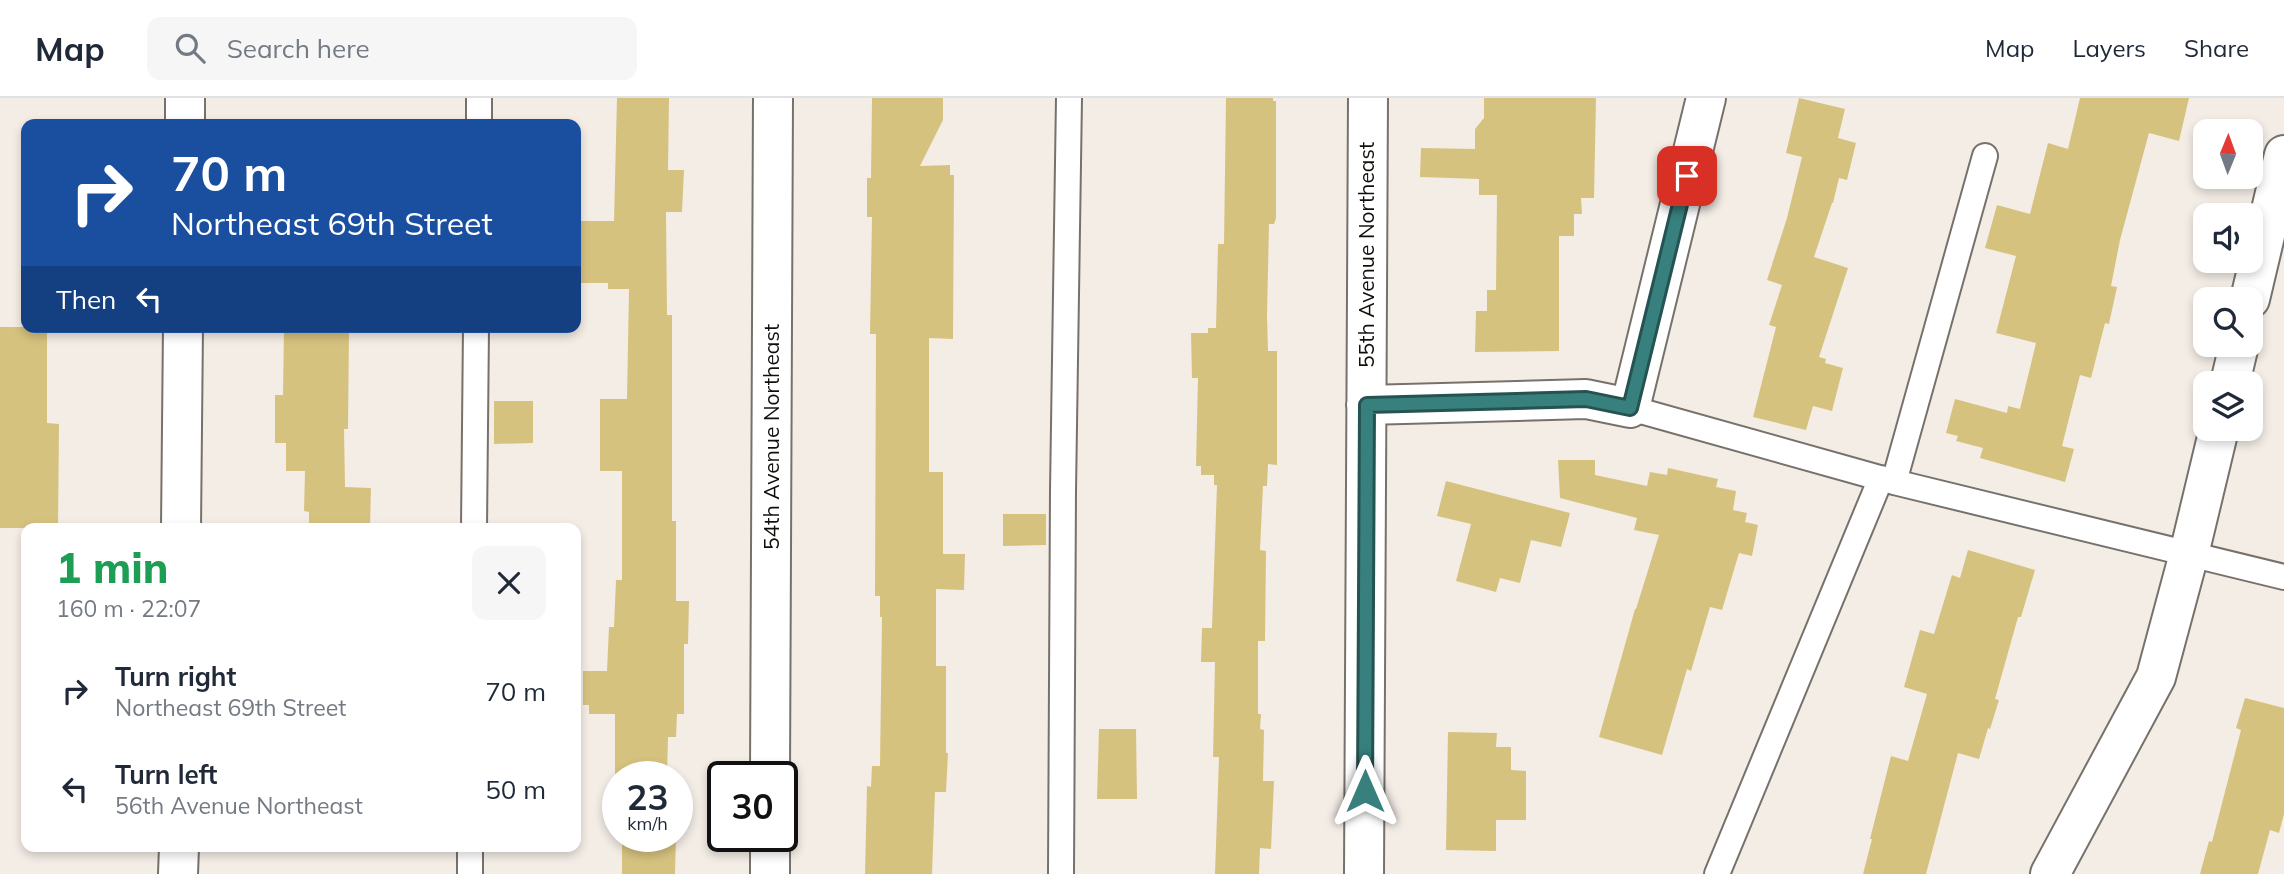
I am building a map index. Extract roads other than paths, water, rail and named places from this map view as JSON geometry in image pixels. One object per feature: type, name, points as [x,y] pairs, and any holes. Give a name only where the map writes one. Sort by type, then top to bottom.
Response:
[{"type":"street","points":[[185,98],[185,119]]},
{"type":"street","name":"54th Avenue Northeast","points":[[770,761],[773,98]]},
{"type":"street","name":"55th Avenue Northeast","points":[[1364,874],[1368,98]]},
{"type":"street","points":[[1367,405],[1586,399],[1630,408],[1706,98]]},
{"type":"street","points":[[2253,287],[2284,155]]},
{"type":"street","points":[[181,523],[183,333]]},
{"type":"street","points":[[2050,874],[2155,677],[2216,441]]},
{"type":"street","points":[[178,874],[179,852]]},
{"type":"street","points":[[770,852],[770,874]]},
{"type":"lane","points":[[479,98],[479,119]]},
{"type":"lane","points":[[1061,874],[1069,98]]},
{"type":"lane","points":[[1717,874],[1887,480],[1985,156]]},
{"type":"lane","points":[[474,523],[476,333]]},
{"type":"lane","points":[[1630,408],[1887,480],[2284,577]]},
{"type":"lane","points":[[470,852],[470,874]]}]
